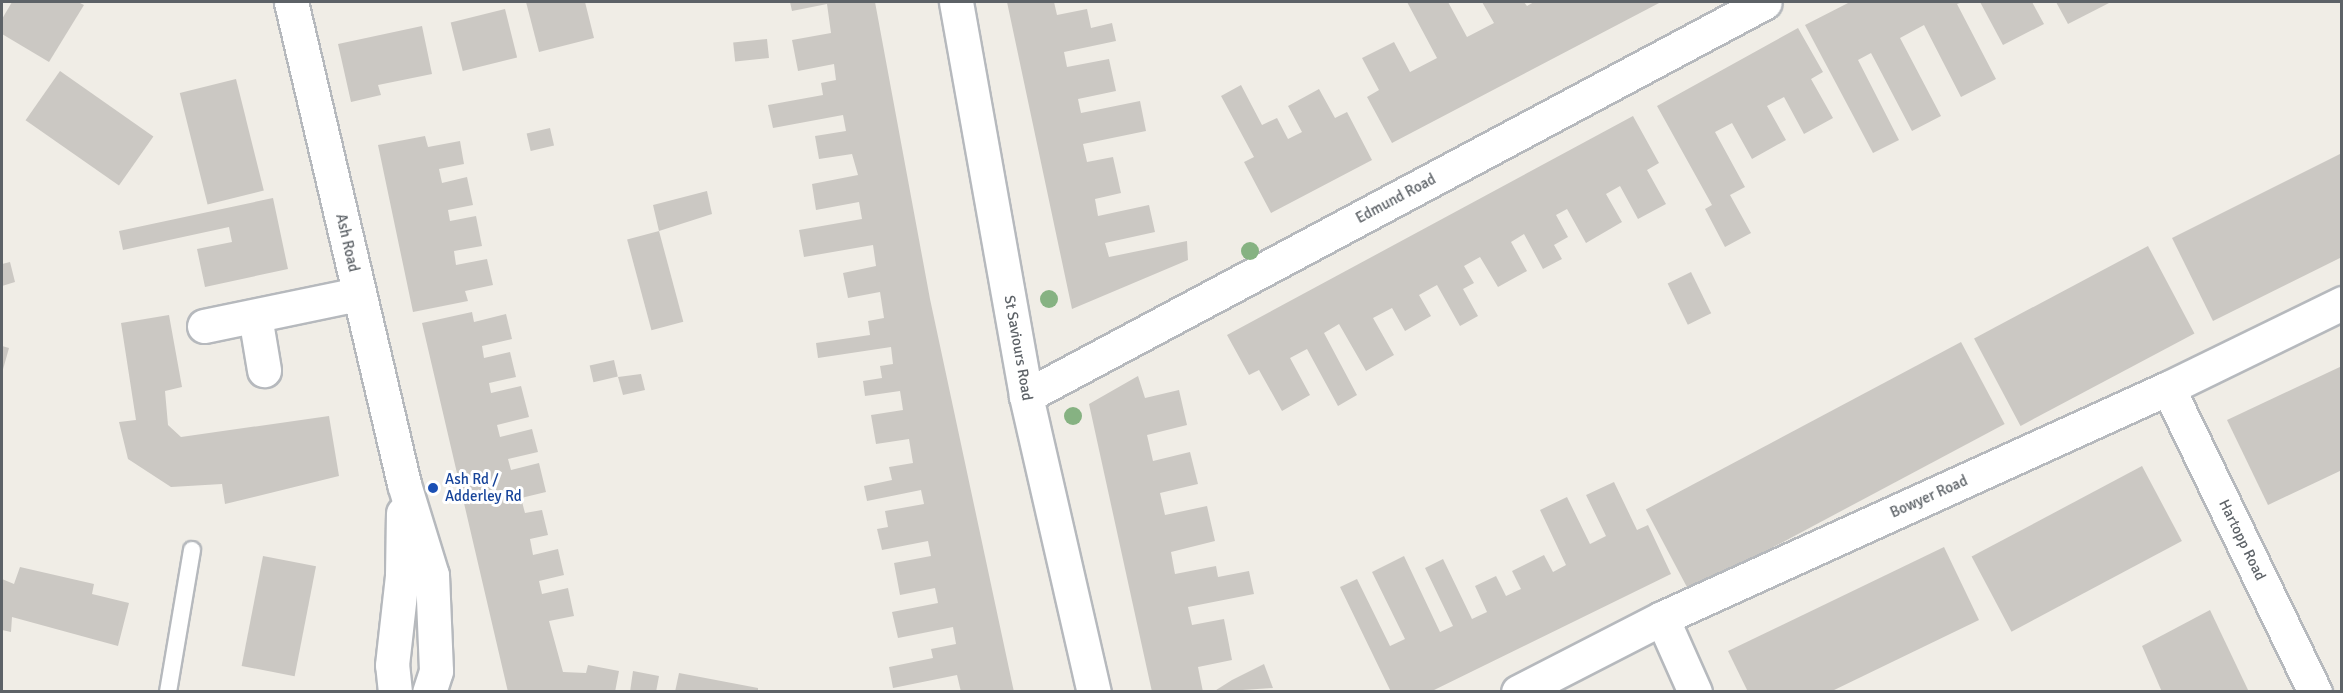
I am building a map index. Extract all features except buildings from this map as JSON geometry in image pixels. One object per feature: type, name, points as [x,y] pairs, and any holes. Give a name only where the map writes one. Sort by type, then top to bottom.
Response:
[{"type":"street","name":"Ash Road","points":[[291,2],[404,484],[432,575],[436,671],[429,692]]},
{"type":"street","name":"St Saviours Road","points":[[956,2],[1026,396],[1094,692]]},
{"type":"street","name":"Edmund Road","points":[[1026,396],[1765,2]]},
{"type":"street","points":[[204,326],[358,294]]},
{"type":"street","name":"Bowyer Road","points":[[1518,692],[1662,618],[2168,388],[2342,303]]},
{"type":"street","points":[[255,316],[264,370]]},
{"type":"street","name":"Hartopp Road","points":[[2168,388],[2315,692]]},
{"type":"street","name":"Ash Road","points":[[395,692],[392,665],[402,576],[404,484]]},
{"type":"street","points":[[1662,618],[1695,692]]},
{"type":"lane","points":[[168,692],[192,550]]},
{"type":"place","name":"Ash Rd / Adderley Rd","points":[[433,488]]}]
